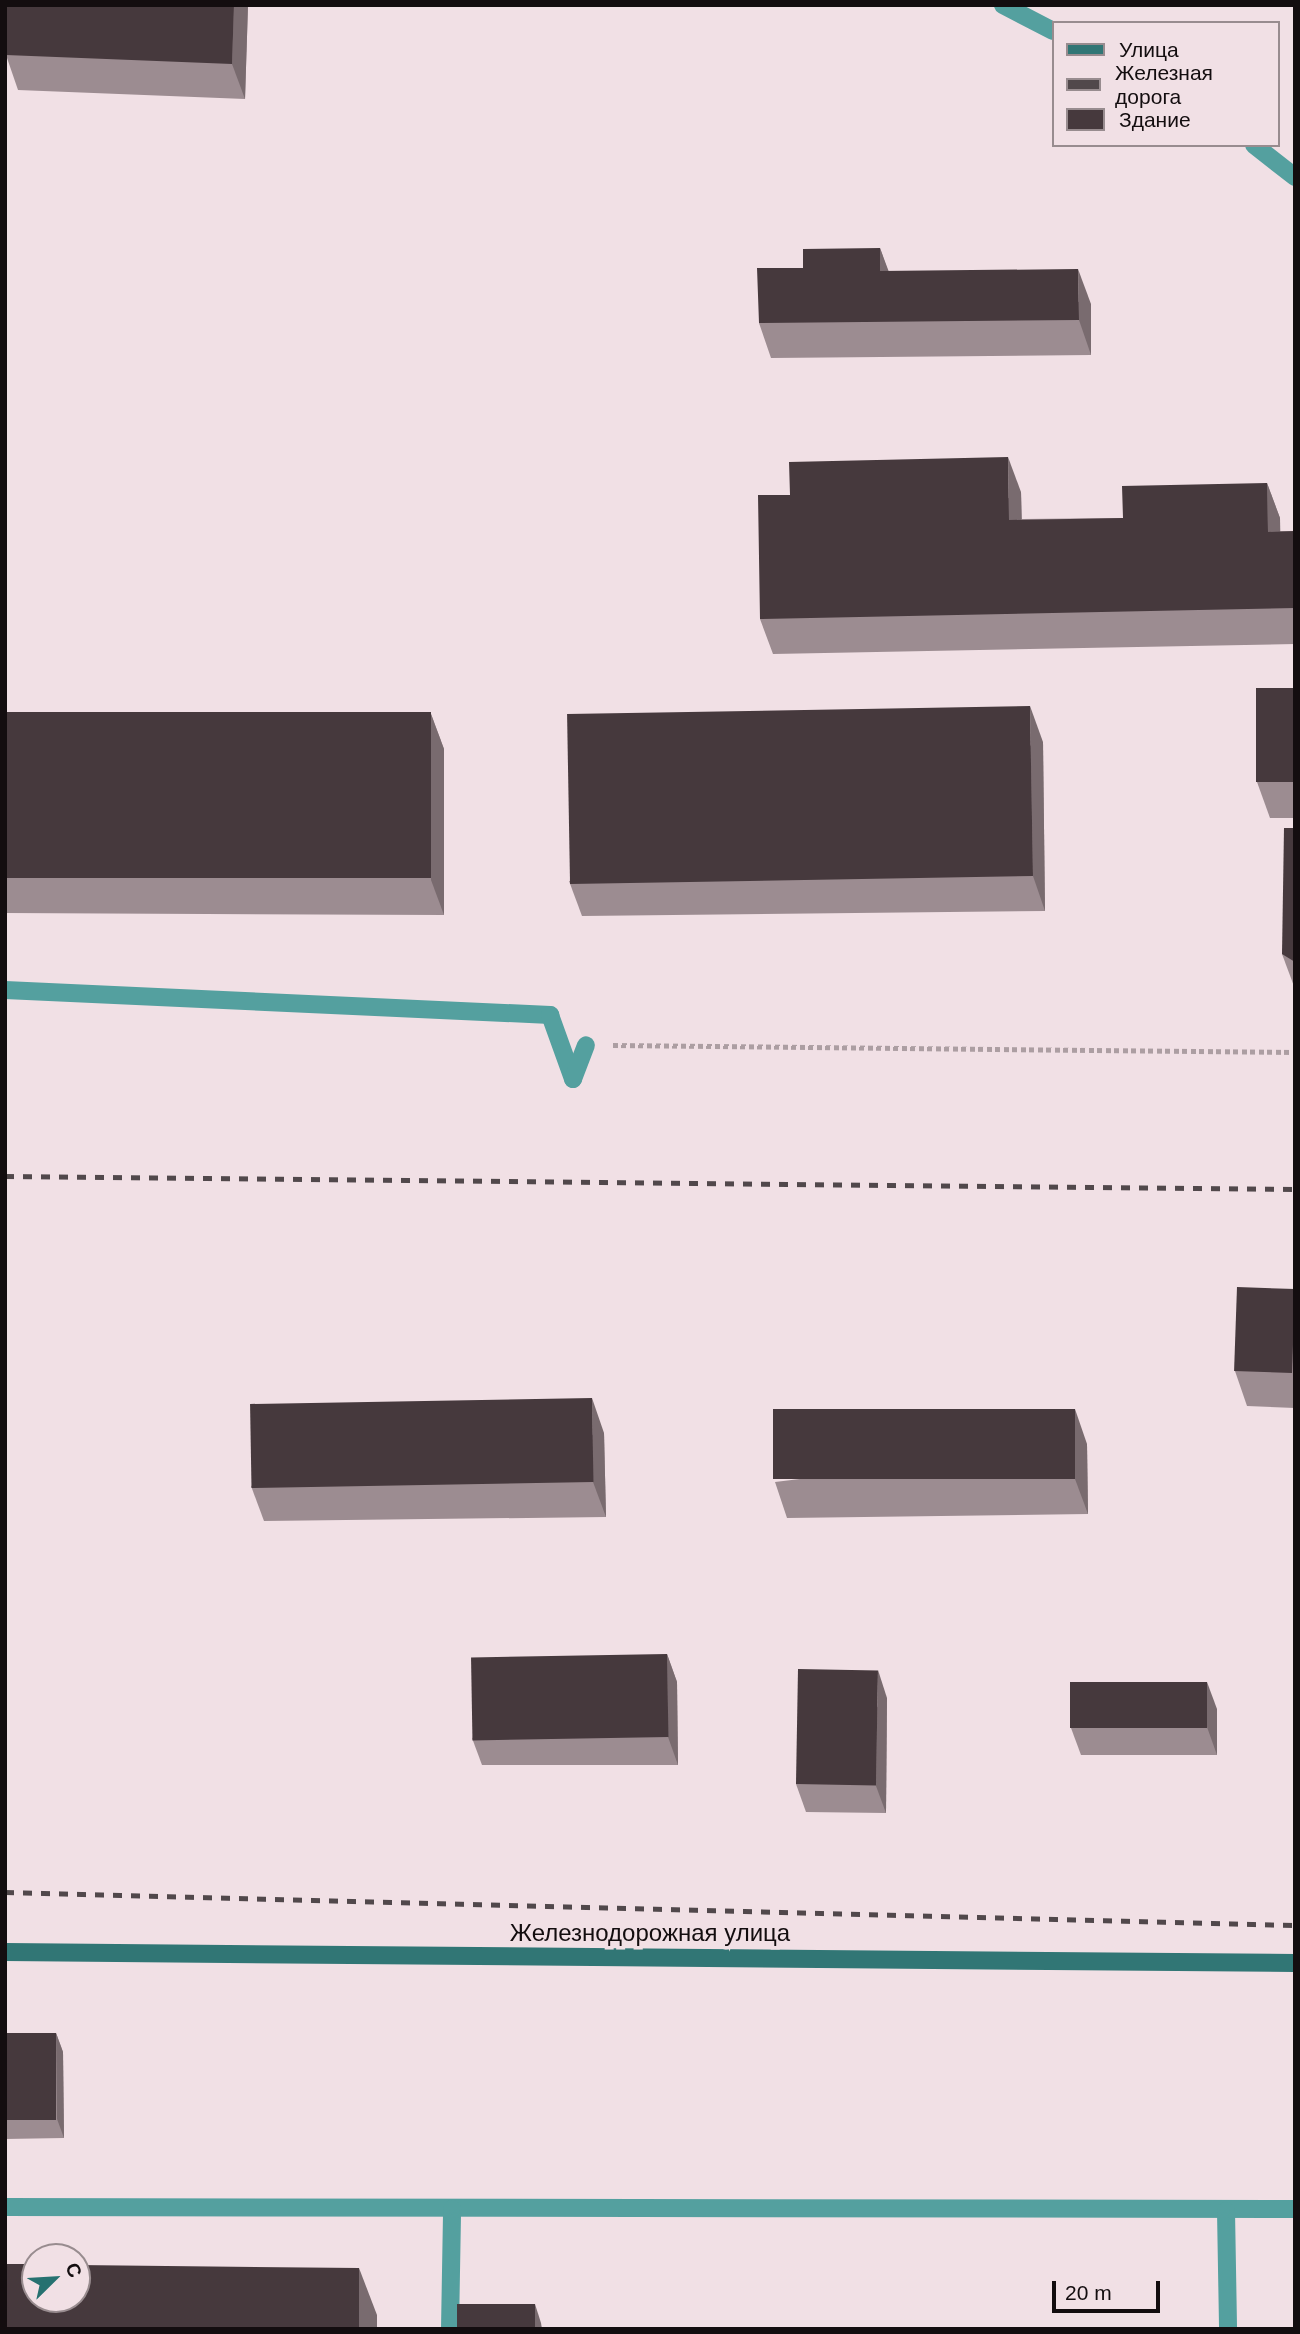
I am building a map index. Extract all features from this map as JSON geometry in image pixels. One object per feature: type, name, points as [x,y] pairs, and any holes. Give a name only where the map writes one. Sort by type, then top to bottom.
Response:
[{"type":"main road","name":"Железнодорожная улица","points":[[5,1952],[1295,1963]]},
{"type":"lane","points":[[1003,5],[1052,30]]},
{"type":"lane","points":[[1257,147],[1295,177]]},
{"type":"lane","points":[[5,990],[550,1015],[573,1079],[586,1045]]},
{"type":"lane","points":[[5,2207],[1226,2211],[1295,2209]]},
{"type":"lane","points":[[450,2329],[452,2209]]},
{"type":"lane","points":[[1226,2211],[1228,2329]]},
{"type":"path","points":[[586,1045],[1295,1052]]},
{"type":"building","points":[[7,5],[234,5],[232,64],[6,55]]},
{"type":"building","points":[[880,248],[880,271],[1078,269],[1079,320],[759,323],[757,268],[803,268],[803,249]]},
{"type":"building","points":[[1008,457],[1009,520],[1123,518],[1122,486],[1267,483],[1268,532],[1295,531],[1295,608],[760,619],[758,495],[790,495],[789,462]]},
{"type":"building","points":[[1256,688],[1295,688],[1295,782],[1256,782]]},
{"type":"building","points":[[1030,706],[1033,876],[570,884],[567,714]]},
{"type":"building","points":[[5,712],[431,712],[431,878],[5,878]]},
{"type":"building","points":[[1284,828],[1295,828],[1295,962],[1282,954]]},
{"type":"building","points":[[1237,1287],[1295,1289],[1292,1373],[1234,1371]]},
{"type":"building","points":[[592,1398],[593,1482],[252,1488],[250,1404]]},
{"type":"building","points":[[773,1409],[1075,1409],[1075,1479],[773,1479]]},
{"type":"building","points":[[667,1654],[668,1737],[472,1740],[471,1657]]},
{"type":"building","points":[[798,1669],[878,1670],[876,1785],[796,1784]]},
{"type":"building","points":[[1070,1682],[1207,1682],[1207,1728],[1070,1728]]},
{"type":"building","points":[[5,2033],[56,2033],[56,2120],[5,2120]]},
{"type":"building","points":[[5,2264],[21,2264],[21,2313],[91,2313],[91,2265],[359,2268],[359,2329],[5,2329]]},
{"type":"building","points":[[457,2304],[535,2304],[535,2329],[457,2329]]},
{"type":"railway","points":[[5,1176],[1295,1189]]},
{"type":"railway","points":[[5,1892],[1295,1925]]}]
